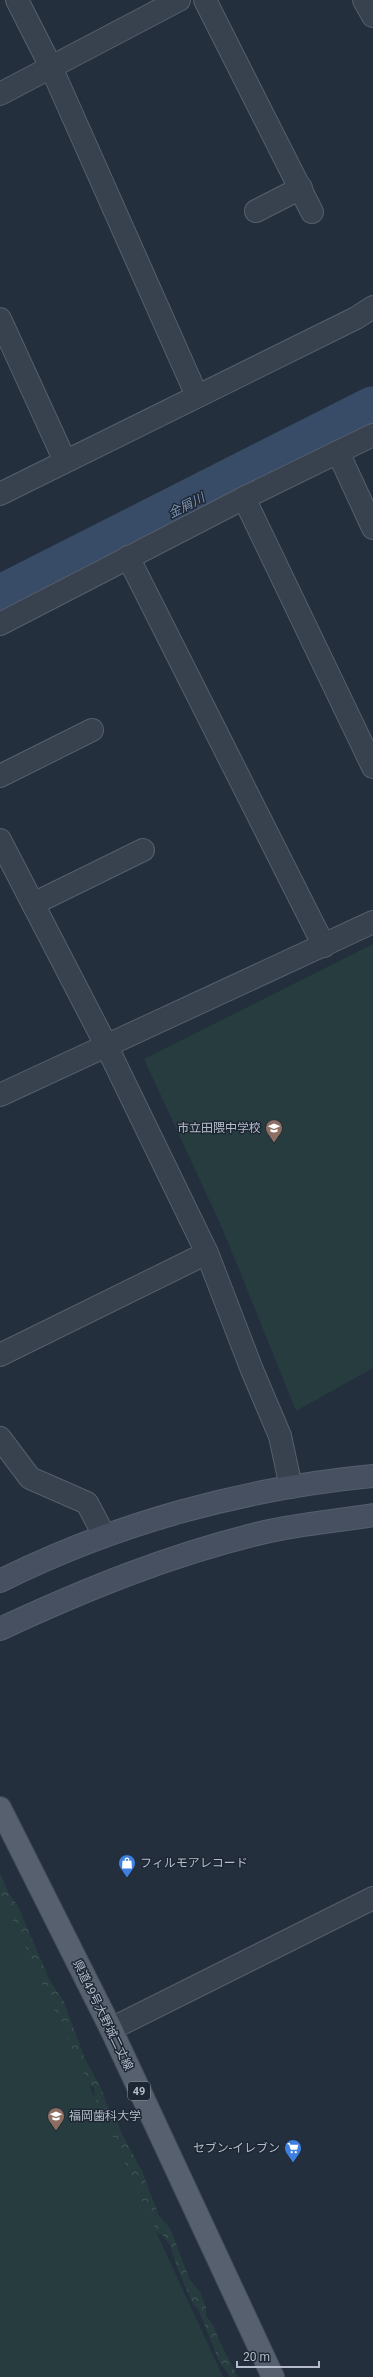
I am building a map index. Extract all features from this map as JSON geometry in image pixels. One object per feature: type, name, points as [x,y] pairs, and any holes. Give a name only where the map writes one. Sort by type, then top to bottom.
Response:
[{"type":"main road","name":"県道49号大野城二丈線","points":[[0,1808],[111,2029],[273,2377]]},
{"type":"street","points":[[17,0],[50,67],[197,396]]},
{"type":"street","points":[[0,94],[179,0]]},
{"type":"street","points":[[205,0],[312,212]]},
{"type":"street","points":[[364,0],[373,16]]},
{"type":"street","points":[[256,211],[301,188]]},
{"type":"street","points":[[0,494],[356,318],[373,307]]},
{"type":"street","points":[[0,319],[65,461]]},
{"type":"street","points":[[0,624],[244,498],[373,435]]},
{"type":"street","points":[[338,452],[373,528]]},
{"type":"street","points":[[244,498],[373,767]]},
{"type":"street","points":[[128,557],[324,946]]},
{"type":"street","points":[[0,776],[92,730]]},
{"type":"street","points":[[33,904],[143,850]]},
{"type":"street","points":[[3,852],[33,904],[107,1047],[207,1253],[252,1370],[280,1436],[291,1487]]},
{"type":"street","points":[[0,1095],[107,1047],[373,922]]},
{"type":"street","points":[[0,1355],[207,1253]]},
{"type":"street","points":[[0,1438],[30,1478],[87,1503],[104,1535]]},
{"type":"street","points":[[0,1581],[104,1535],[210,1504],[291,1487],[373,1476]]},
{"type":"street","points":[[0,1629],[105,1582],[160,1562],[266,1532],[373,1515]]},
{"type":"street","points":[[111,2029],[373,1898]]},
{"type":"green space","name":"市立田隈中学校","points":[[373,944],[373,1368],[296,1411],[223,1230],[144,1059]]},
{"type":"green space","points":[[0,1873],[9,1894],[18,1906],[50,1981],[64,2002],[85,2059],[101,2088],[108,2107],[115,2113],[121,2132],[142,2171],[159,2216],[170,2228],[190,2280],[200,2292],[206,2307],[206,2316],[213,2325],[238,2377],[230,2377],[219,2361],[198,2309],[193,2304],[178,2270],[170,2245],[162,2235],[151,2230],[95,2107],[94,2087],[84,2084],[0,1901]]},
{"type":"green space","name":"福岡歯科大学","points":[[0,1892],[223,2377],[0,2377]]},
{"type":"waterway","name":"金屑川","points":[[0,600],[373,411]]},
{"type":"place","name":"市立田隈中学校","points":[[274,1143]]},
{"type":"place","name":"フィルモアレコード","points":[[127,1878]]},
{"type":"place","name":"福岡歯科大学","points":[[56,2131]]},
{"type":"place","name":"セブン-イレブン","points":[[293,2163]]}]
